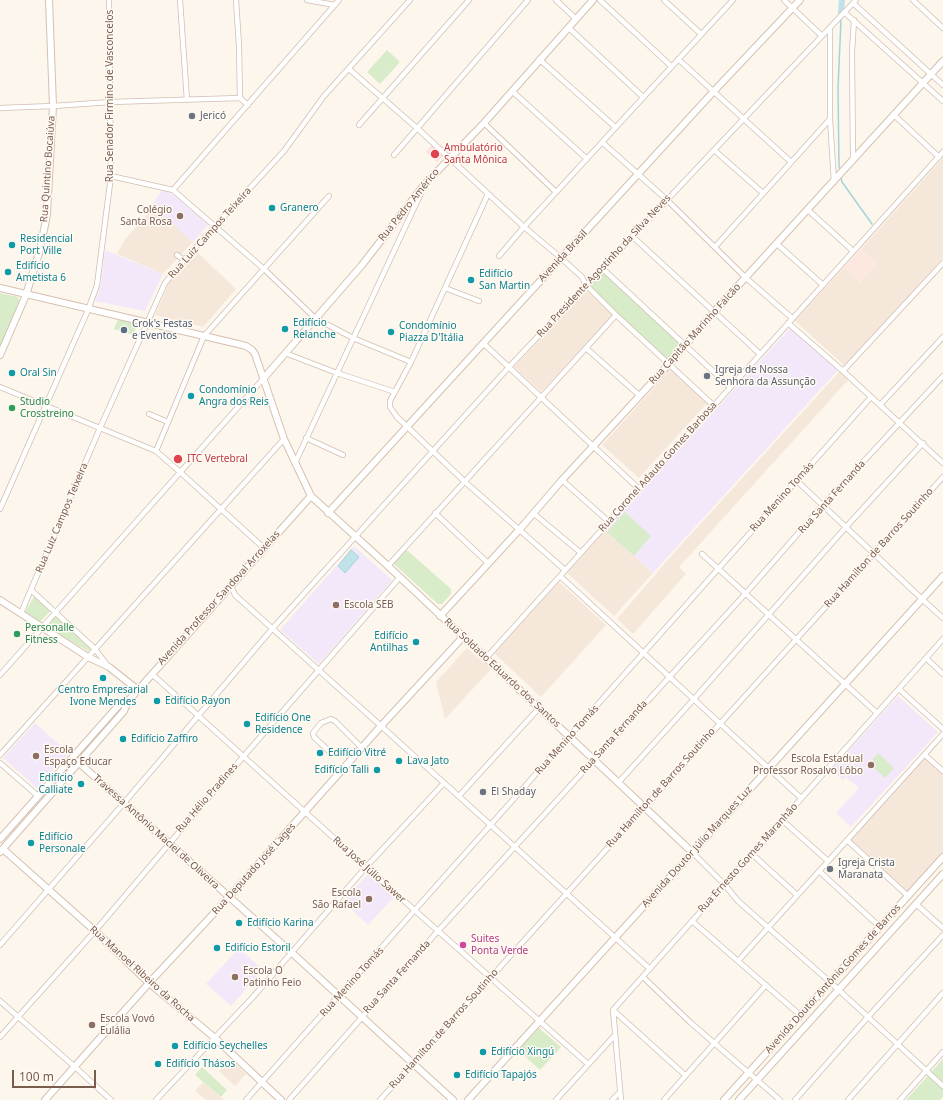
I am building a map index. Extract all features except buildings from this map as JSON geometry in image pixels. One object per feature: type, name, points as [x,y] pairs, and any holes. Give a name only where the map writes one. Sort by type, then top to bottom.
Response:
[{"type":"street","name":"Rua Quintino Bocaiúva","points":[[0,354],[26,295],[39,253],[45,225],[52,106],[49,0]]},
{"type":"street","name":"Rua Senador Firmino de Vasconcelos","points":[[0,509],[88,310],[97,285],[111,176],[109,0]]},
{"type":"street","points":[[180,0],[187,100]]},
{"type":"street","points":[[236,0],[240,98]]},
{"type":"street","points":[[307,0],[335,5]]},
{"type":"street","points":[[174,190],[339,0]]},
{"type":"street","name":"Rua Luiz Campos Teixeira","points":[[21,613],[100,428],[165,283],[184,260],[284,151],[324,96],[410,0]]},
{"type":"street","points":[[360,124],[468,0]]},
{"type":"street","points":[[394,155],[528,0]]},
{"type":"street","points":[[556,0],[576,19]]},
{"type":"street","name":"Rua Pedro Américo","points":[[263,379],[362,265],[424,185],[484,123],[539,59],[569,28],[593,0]]},
{"type":"street","points":[[600,0],[671,66]]},
{"type":"street","points":[[664,0],[701,34]]},
{"type":"street","points":[[784,0],[822,36]]},
{"type":"street","name":"Avenida Brasil","points":[[328,513],[714,91],[800,0]]},
{"type":"street","points":[[913,0],[943,28]]},
{"type":"street","points":[[499,256],[731,1]]},
{"type":"street","points":[[854,2],[943,85]]},
{"type":"street","name":"Rua Presidente Agostinho da Silva Neves","points":[[0,945],[124,803],[272,629],[355,537],[586,284],[633,238],[666,200],[854,2]]},
{"type":"street","points":[[844,12],[943,101]]},
{"type":"street","points":[[853,161],[852,52],[854,20]]},
{"type":"street","points":[[569,28],[643,97]]},
{"type":"street","points":[[830,28],[830,119],[834,182]]},
{"type":"street","points":[[539,59],[615,127]]},
{"type":"street","points":[[678,59],[791,162]]},
{"type":"street","name":"Rua Capitão Marinho Falcão","points":[[440,616],[943,61]]},
{"type":"street","points":[[349,68],[384,98],[524,227],[582,277],[586,284],[616,315],[713,405]]},
{"type":"street","points":[[512,91],[587,159]]},
{"type":"street","points":[[0,108],[111,102],[240,98],[248,105]]},
{"type":"street","points":[[894,115],[939,157]]},
{"type":"street","points":[[715,247],[830,119]]},
{"type":"street","points":[[484,123],[556,192]]},
{"type":"street","points":[[603,143],[666,200],[746,278],[792,318]]},
{"type":"street","points":[[714,150],[763,193]]},
{"type":"street","name":"Rua Coronel Adauto Gomes Barbosa","points":[[486,658],[608,521],[943,152]]},
{"type":"street","points":[[111,176],[174,190],[264,269],[315,318],[354,338],[411,362]]},
{"type":"street","points":[[295,463],[424,185]]},
{"type":"street","points":[[488,194],[411,362],[390,401],[390,407],[397,417],[464,481],[565,570]]},
{"type":"street","points":[[156,451],[204,336],[329,196]]},
{"type":"street","points":[[808,210],[853,251]]},
{"type":"street","points":[[633,238],[760,354]]},
{"type":"street","points":[[777,244],[823,285]]},
{"type":"street","points":[[177,255],[184,260]]},
{"type":"street","points":[[843,370],[943,263]]},
{"type":"street","points":[[603,269],[686,344],[730,387]]},
{"type":"street","points":[[0,288],[88,310],[148,322],[238,344],[246,346],[252,350],[255,354],[284,439],[311,496]]},
{"type":"street","points":[[445,288],[479,301]]},
{"type":"street","points":[[388,566],[616,315]]},
{"type":"street","points":[[788,322],[843,370],[943,463]]},
{"type":"street","points":[[880,406],[943,337]]},
{"type":"street","points":[[483,343],[638,488]]},
{"type":"street","points":[[586,348],[639,395]]},
{"type":"street","points":[[285,353],[337,373],[395,392]]},
{"type":"street","name":"Rua Santa Fernanda","points":[[288,1100],[514,846],[746,593],[823,505],[943,376]]},
{"type":"street","points":[[0,675],[263,379]]},
{"type":"street","points":[[0,387],[156,451],[264,548]]},
{"type":"street","name":"Rua Menino Tomás","points":[[246,1100],[871,397]]},
{"type":"street","points":[[149,414],[168,422]]},
{"type":"street","points":[[306,438],[343,455]]},
{"type":"street","points":[[0,756],[284,439]]},
{"type":"street","points":[[618,783],[922,443]]},
{"type":"street","name":"Rua Hamilton de Barros Soutinho","points":[[380,1100],[943,477]]},
{"type":"street","points":[[562,480],[608,521]]},
{"type":"street","points":[[797,480],[943,618]]},
{"type":"street","name":"Rua Soldado Eduardo dos Santos","points":[[311,496],[400,577],[692,852]]},
{"type":"street","name":"Avenida Professor Sandoval Arroxelas","points":[[1,851],[124,711],[128,701],[311,496]]},
{"type":"street","points":[[435,513],[488,563]]},
{"type":"street","points":[[533,513],[581,553]]},
{"type":"street","points":[[702,554],[877,713]]},
{"type":"street","points":[[560,576],[802,798]]},
{"type":"street","name":"Avenida Doutor Júlio Marques Luz","points":[[468,1100],[769,768],[844,683],[943,576]]},
{"type":"street","name":"Rua Hélio Pradines","points":[[0,1037],[95,931],[242,757],[400,577]]},
{"type":"street","points":[[233,583],[232,588],[234,595],[650,969]]},
{"type":"street","points":[[31,590],[95,649],[109,667],[138,690]]},
{"type":"street","points":[[221,597],[227,594],[234,595]]},
{"type":"street","points":[[0,600],[88,658],[109,667]]},
{"type":"street","points":[[448,607],[446,617],[448,622]]},
{"type":"street","points":[[440,616],[456,633],[456,645]]},
{"type":"street","name":"Rua Deputado José Lages","points":[[45,1100],[149,983],[229,898],[381,726],[463,637]]},
{"type":"street","name":"Rua Ernesto Gomes Maranhão","points":[[613,1010],[943,638]]},
{"type":"street","points":[[926,658],[943,674]]},
{"type":"street","name":"Rua José Júlio Sawer","points":[[152,674],[242,757],[588,1064]]},
{"type":"street","points":[[899,689],[943,729]]},
{"type":"street","name":"Avenida Professor Sandoval Arroxelas","points":[[0,838],[119,705],[128,701]]},
{"type":"street","points":[[459,796],[539,708]]},
{"type":"street","points":[[332,754],[314,737],[313,733],[321,722],[331,719],[335,721],[362,748]]},
{"type":"street","points":[[738,960],[943,734]]},
{"type":"street","points":[[925,754],[943,771]]},
{"type":"street","name":"Travessa Antônio Maciel de Oliveira","points":[[70,760],[78,762],[291,952],[452,1100]]},
{"type":"street","points":[[0,763],[38,796]]},
{"type":"street","points":[[156,1100],[215,1038],[366,867],[444,783]]},
{"type":"street","points":[[782,820],[828,860]]},
{"type":"street","points":[[847,840],[908,896]]},
{"type":"street","name":"Rua Manoel Ribeiro da Rocha","points":[[1,851],[95,931],[149,983],[215,1038],[281,1100]]},
{"type":"street","points":[[692,852],[725,884],[738,901],[830,982],[867,1018],[943,1086]]},
{"type":"street","points":[[752,854],[797,895]]},
{"type":"street","name":"Avenida Doutor Antônio Gomes de Barros","points":[[724,1100],[943,857]]},
{"type":"street","points":[[818,871],[880,927]]},
{"type":"street","name":"Avenida Doutor Antônio Gomes de Barros","points":[[739,1100],[943,874]]},
{"type":"street","points":[[916,904],[943,928]]},
{"type":"street","points":[[692,921],[800,1016]]},
{"type":"street","points":[[795,1100],[943,935]]},
{"type":"street","points":[[642,977],[714,1044],[749,1072],[780,1100]]},
{"type":"street","points":[[664,1100],[766,985]]},
{"type":"street","points":[[848,1100],[896,1044],[943,993]]},
{"type":"street","points":[[0,1002],[111,1100]]},
{"type":"street","points":[[613,1010],[621,1100]]},
{"type":"street","points":[[613,1010],[685,1075]]},
{"type":"street","points":[[556,1100],[615,1035]]},
{"type":"street","points":[[900,1100],[943,1052]]},
{"type":"street","points":[[612,1100],[620,1092]]},
{"type":"shaded area","name":"Ambulatório Santa Mônica","points":[[432,145],[444,155],[437,162],[426,152]]},
{"type":"shaded area","points":[[943,158],[943,258],[845,366],[795,321],[844,267],[860,282],[877,264],[861,249]]},
{"type":"shaded area","name":"Colégio Santa Rosa","points":[[162,190],[175,196],[208,225],[193,242],[152,205]]},
{"type":"shaded area","points":[[154,207],[193,242],[163,274],[117,254],[125,239]]},
{"type":"shaded area","points":[[861,249],[877,264],[860,282],[844,267]]},
{"type":"shaded area","points":[[105,250],[163,274],[145,311],[95,301],[101,284]]},
{"type":"shaded area","points":[[196,251],[236,289],[203,327],[155,315],[171,278]]},
{"type":"shaded area","points":[[586,290],[613,315],[541,392],[514,367]]},
{"type":"shaded area","points":[[792,326],[839,369],[653,573],[606,530]]},
{"type":"shaded area","points":[[671,369],[708,402],[639,478],[602,445]]},
{"type":"shaded area","points":[[841,370],[849,379],[679,567],[686,574],[633,634],[617,619],[673,554]]},
{"type":"shaded area","points":[[606,530],[653,573],[614,616],[567,573]]},
{"type":"shaded area","name":"Escola SEB","points":[[354,546],[392,580],[319,664],[280,630]]},
{"type":"shaded area","points":[[559,582],[606,625],[541,697],[494,653]]},
{"type":"shaded area","points":[[467,648],[491,669],[445,719],[436,682]]},
{"type":"shaded area","name":"Escola Estadual Professor Rosalvo Lôbo","points":[[898,696],[938,732],[851,827],[836,813],[859,788],[846,777],[843,780],[831,770]]},
{"type":"shaded area","name":"Escola Espaço Educar","points":[[35,723],[69,753],[37,788],[3,758]]},
{"type":"shaded area","points":[[925,755],[943,771],[943,857],[908,896],[847,840]]},
{"type":"shaded area","name":"Escola São Rafael","points":[[369,873],[395,896],[368,925],[343,902]]},
{"type":"shaded area","name":"Escola O Patinho Feio","points":[[239,948],[263,970],[231,1006],[206,984]]},
{"type":"shaded area","points":[[230,1059],[246,1074],[235,1086],[219,1071]]},
{"type":"shaded area","points":[[203,1082],[224,1100],[206,1100],[195,1091]]},
{"type":"green space","points":[[387,50],[400,62],[380,84],[367,72]]},
{"type":"green space","points":[[603,269],[686,344],[669,364],[586,285]]},
{"type":"green space","points":[[0,293],[18,297],[20,303],[0,346]]},
{"type":"green space","points":[[118,319],[138,324],[133,335],[114,329]]},
{"type":"green space","points":[[625,512],[651,536],[634,556],[607,532]]},
{"type":"green space","points":[[404,550],[408,551],[451,589],[451,594],[442,604],[438,604],[394,564],[395,560]]},
{"type":"green space","points":[[35,595],[51,610],[40,622],[25,612]]},
{"type":"green space","points":[[57,616],[91,647],[91,649],[88,651],[48,628],[51,620]]},
{"type":"green space","points":[[878,753],[894,768],[885,778],[869,763]]},
{"type":"green space","points":[[539,1028],[561,1047],[540,1070],[518,1050]]},
{"type":"green space","points":[[943,1059],[943,1097],[940,1100],[906,1100]]},
{"type":"green space","points":[[202,1067],[227,1090],[221,1097],[195,1075]]},
{"type":"water","points":[[351,550],[359,557],[345,573],[338,566]]},
{"type":"waterway","points":[[841,12],[842,0]]},
{"type":"waterway","points":[[840,171],[838,88],[841,20]]},
{"type":"waterway","points":[[841,178],[842,182],[872,224]]},
{"type":"place","name":"Jericó","points":[[192,116]]},
{"type":"place","name":"Ambulatório Santa Mônica","points":[[435,154]]},
{"type":"place","name":"Granero","points":[[272,208]]},
{"type":"place","name":"Colégio Santa Rosa","points":[[180,216]]},
{"type":"place","name":"Residencial Port Ville","points":[[12,245]]},
{"type":"place","name":"Edifício Ametista 6","points":[[8,272]]},
{"type":"place","name":"Edifício San Martin","points":[[471,280]]},
{"type":"place","name":"Edifício Relanche","points":[[285,329]]},
{"type":"place","name":"Crok's Festas e Eventos","points":[[124,330]]},
{"type":"place","name":"Condomínio Piazza D'Itália","points":[[391,332]]},
{"type":"place","name":"Oral Sin","points":[[12,373]]},
{"type":"place","name":"Igreja de Nossa Senhora da Assunção","points":[[707,376]]},
{"type":"place","name":"Condomínio Angra dos Reis","points":[[191,396]]},
{"type":"place","name":"Studio Crosstreino","points":[[12,408]]},
{"type":"place","name":"ITC Vertebral","points":[[178,459]]},
{"type":"place","name":"Escola SEB","points":[[336,605]]},
{"type":"place","name":"Personalle Fitness","points":[[17,634]]},
{"type":"place","name":"Edifício Antilhas","points":[[416,642]]},
{"type":"place","name":"Centro Empresarial Ivone Mendes","points":[[103,678]]},
{"type":"place","name":"Edifício Rayon","points":[[157,701]]},
{"type":"place","name":"Edifício One Residence","points":[[247,724]]},
{"type":"place","name":"Edifício Zaffiro","points":[[123,739]]},
{"type":"place","name":"Edifício Vitré","points":[[320,753]]},
{"type":"place","name":"Escola Espaço Educar","points":[[36,756]]},
{"type":"place","name":"Lava Jato","points":[[399,761]]},
{"type":"place","name":"Escola Estadual Professor Rosalvo Lôbo","points":[[871,765]]},
{"type":"place","name":"Edifício Talli","points":[[377,770]]},
{"type":"place","name":"Edifício Calliate","points":[[81,784]]},
{"type":"place","name":"El Shaday","points":[[483,792]]},
{"type":"place","name":"Edifício Personale","points":[[31,843]]},
{"type":"place","name":"Igreja Crista Maranata","points":[[830,869]]},
{"type":"place","name":"Escola São Rafael","points":[[369,899]]},
{"type":"place","name":"Edifício Karina","points":[[239,923]]},
{"type":"place","name":"Suites Ponta Verde","points":[[463,945]]},
{"type":"place","name":"Edifício Estoril","points":[[217,948]]},
{"type":"place","name":"Escola O Patinho Feio","points":[[235,977]]},
{"type":"place","name":"Escola Vovó Eulália","points":[[92,1025]]},
{"type":"place","name":"Edifício Seychelles","points":[[175,1046]]},
{"type":"place","name":"Edifício Xingú","points":[[483,1052]]},
{"type":"place","name":"Edifício Thásos","points":[[158,1064]]},
{"type":"place","name":"Edifício Tapajós","points":[[457,1075]]}]
